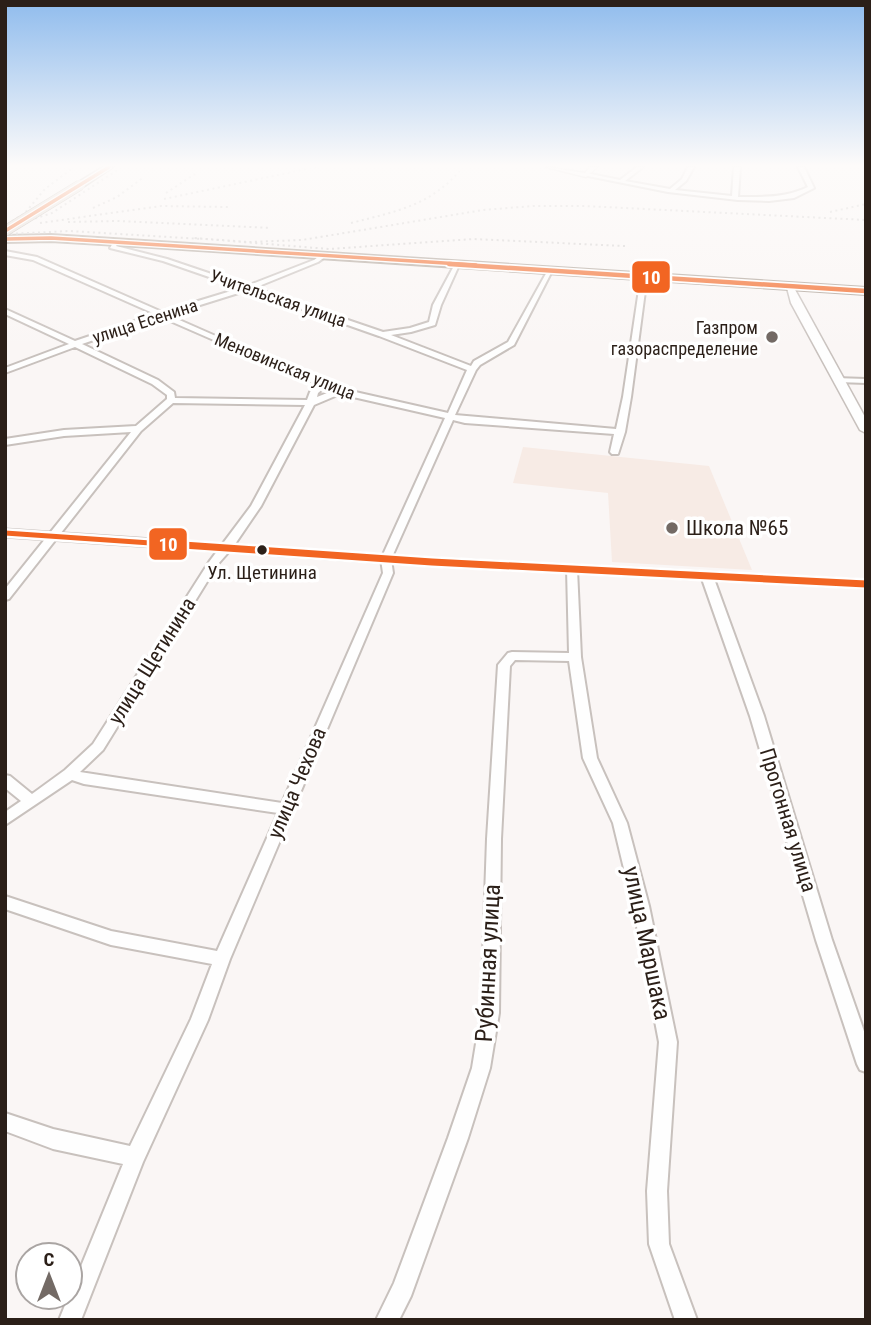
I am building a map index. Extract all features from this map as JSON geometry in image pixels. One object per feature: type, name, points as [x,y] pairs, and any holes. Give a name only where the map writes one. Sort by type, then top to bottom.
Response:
[{"type":"main road","points":[[5,251],[36,238]]},
{"type":"main road","points":[[5,239],[116,242],[866,291]]},
{"type":"street","name":"Учительская улица","points":[[116,242],[112,247],[164,260],[245,287],[382,334],[472,369]]},
{"type":"street","name":"Меновинская улица","points":[[5,251],[35,258],[276,366],[339,391],[449,416],[523,426],[621,432]]},
{"type":"street","name":"улица Есенина","points":[[5,371],[115,329],[240,291],[323,256]]},
{"type":"street","points":[[382,334],[411,330],[432,323],[437,305],[458,264]]},
{"type":"street","name":"улица Чехова","points":[[70,1320],[135,1157],[199,1020],[222,959],[388,573],[386,559],[449,416],[477,363],[512,343],[551,270]]},
{"type":"street","points":[[615,452],[621,432],[644,276]]},
{"type":"street","points":[[789,286],[866,430]]},
{"type":"street","points":[[5,311],[74,346],[155,382],[171,394],[170,400],[138,429],[5,597]]},
{"type":"street","points":[[838,380],[866,381]]},
{"type":"street","name":"улица Щетинина","points":[[5,820],[70,774],[98,747],[214,562],[226,549],[264,491],[314,392],[323,385]]},
{"type":"street","points":[[170,400],[311,402],[339,391]]},
{"type":"street","points":[[5,442],[64,433],[138,429]]},
{"type":"street","points":[[5,533],[386,559],[866,584]]},
{"type":"street","name":"улица Маршака","points":[[572,569],[575,657],[590,758],[620,823],[641,906],[668,1042],[657,1191],[659,1244],[686,1320]]},
{"type":"street","name":"Прогонная улица","points":[[707,576],[757,716],[824,940],[866,1064]]},
{"type":"street","name":"Рубинная улица","points":[[387,1320],[402,1288],[458,1138],[481,1068],[491,1013],[494,839],[504,665],[512,656],[575,657]]},
{"type":"street","points":[[70,774],[85,779],[286,808]]},
{"type":"street","points":[[5,780],[31,801]]},
{"type":"street","points":[[5,902],[111,938],[222,959]]},
{"type":"street","points":[[5,1122],[54,1139],[135,1157]]},
{"type":"shaded area","name":"Школа №65","points":[[523,447],[709,466],[752,570],[612,562],[608,493],[513,483]]},
{"type":"railway","points":[[369,229],[302,240],[249,242],[193,238],[329,249],[473,239],[625,246]]},
{"type":"railway","points":[[5,234],[70,231],[202,239]]},
{"type":"transit line","name":"10","points":[[5,231],[9,229]]},
{"type":"transit line","name":"10","points":[[5,239],[51,238],[152,244],[866,291]]},
{"type":"transit line","name":"10","points":[[5,533],[432,562],[866,584]]},
{"type":"place","name":"Газпром газораспределение","points":[[772,337]]},
{"type":"place","name":"Школа №65","points":[[672,528]]},
{"type":"place","name":"Ул. Щетинина","points":[[262,550]]}]
